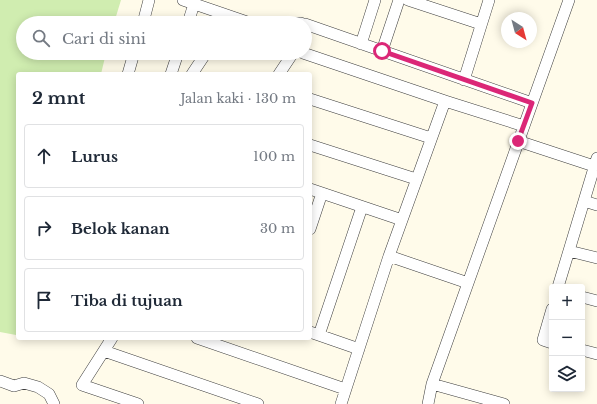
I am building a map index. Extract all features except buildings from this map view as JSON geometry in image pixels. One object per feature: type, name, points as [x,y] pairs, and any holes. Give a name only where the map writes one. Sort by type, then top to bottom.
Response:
[{"type":"street","points":[[145,16],[149,0]]},
{"type":"street","points":[[183,0],[220,16]]},
{"type":"street","points":[[361,44],[375,0]]},
{"type":"street","points":[[382,51],[399,0]]},
{"type":"street","points":[[408,0],[482,24]]},
{"type":"street","points":[[464,80],[489,0]]},
{"type":"street","points":[[428,404],[432,384],[569,0]]},
{"type":"street","points":[[190,16],[194,4]]},
{"type":"street","points":[[312,26],[532,103]]},
{"type":"street","points":[[312,56],[524,126]]},
{"type":"street","points":[[129,72],[132,60]]},
{"type":"street","points":[[172,72],[176,60]]},
{"type":"street","points":[[193,72],[201,60]]},
{"type":"street","points":[[280,72],[288,60]]},
{"type":"street","points":[[312,100],[432,138]]},
{"type":"street","points":[[340,404],[389,256],[445,101]]},
{"type":"street","points":[[518,141],[595,162],[559,284]]},
{"type":"street","points":[[312,146],[416,179]]},
{"type":"street","points":[[312,190],[402,220]]},
{"type":"street","points":[[312,223],[322,193]]},
{"type":"street","points":[[584,201],[597,205]]},
{"type":"street","points":[[358,349],[314,333],[362,207]]},
{"type":"street","points":[[569,251],[597,258]]},
{"type":"street","points":[[389,256],[468,283]]},
{"type":"street","points":[[585,298],[597,301]]},
{"type":"street","points":[[549,319],[543,340],[549,342]]},
{"type":"street","points":[[111,340],[82,385],[138,404]]},
{"type":"street","points":[[203,340],[345,390]]},
{"type":"street","points":[[104,351],[258,404]]},
{"type":"street","points":[[585,351],[597,354]]},
{"type":"street","points":[[0,381],[14,386],[24,383],[38,387],[49,394],[54,404]]},
{"type":"street","points":[[432,384],[504,404]]},
{"type":"green space","points":[[0,0],[121,0],[116,16],[16,16],[16,60],[104,60],[101,72],[16,72],[16,335],[0,332]]},
{"type":"route","points":[[382,51],[532,103],[518,141]]}]
